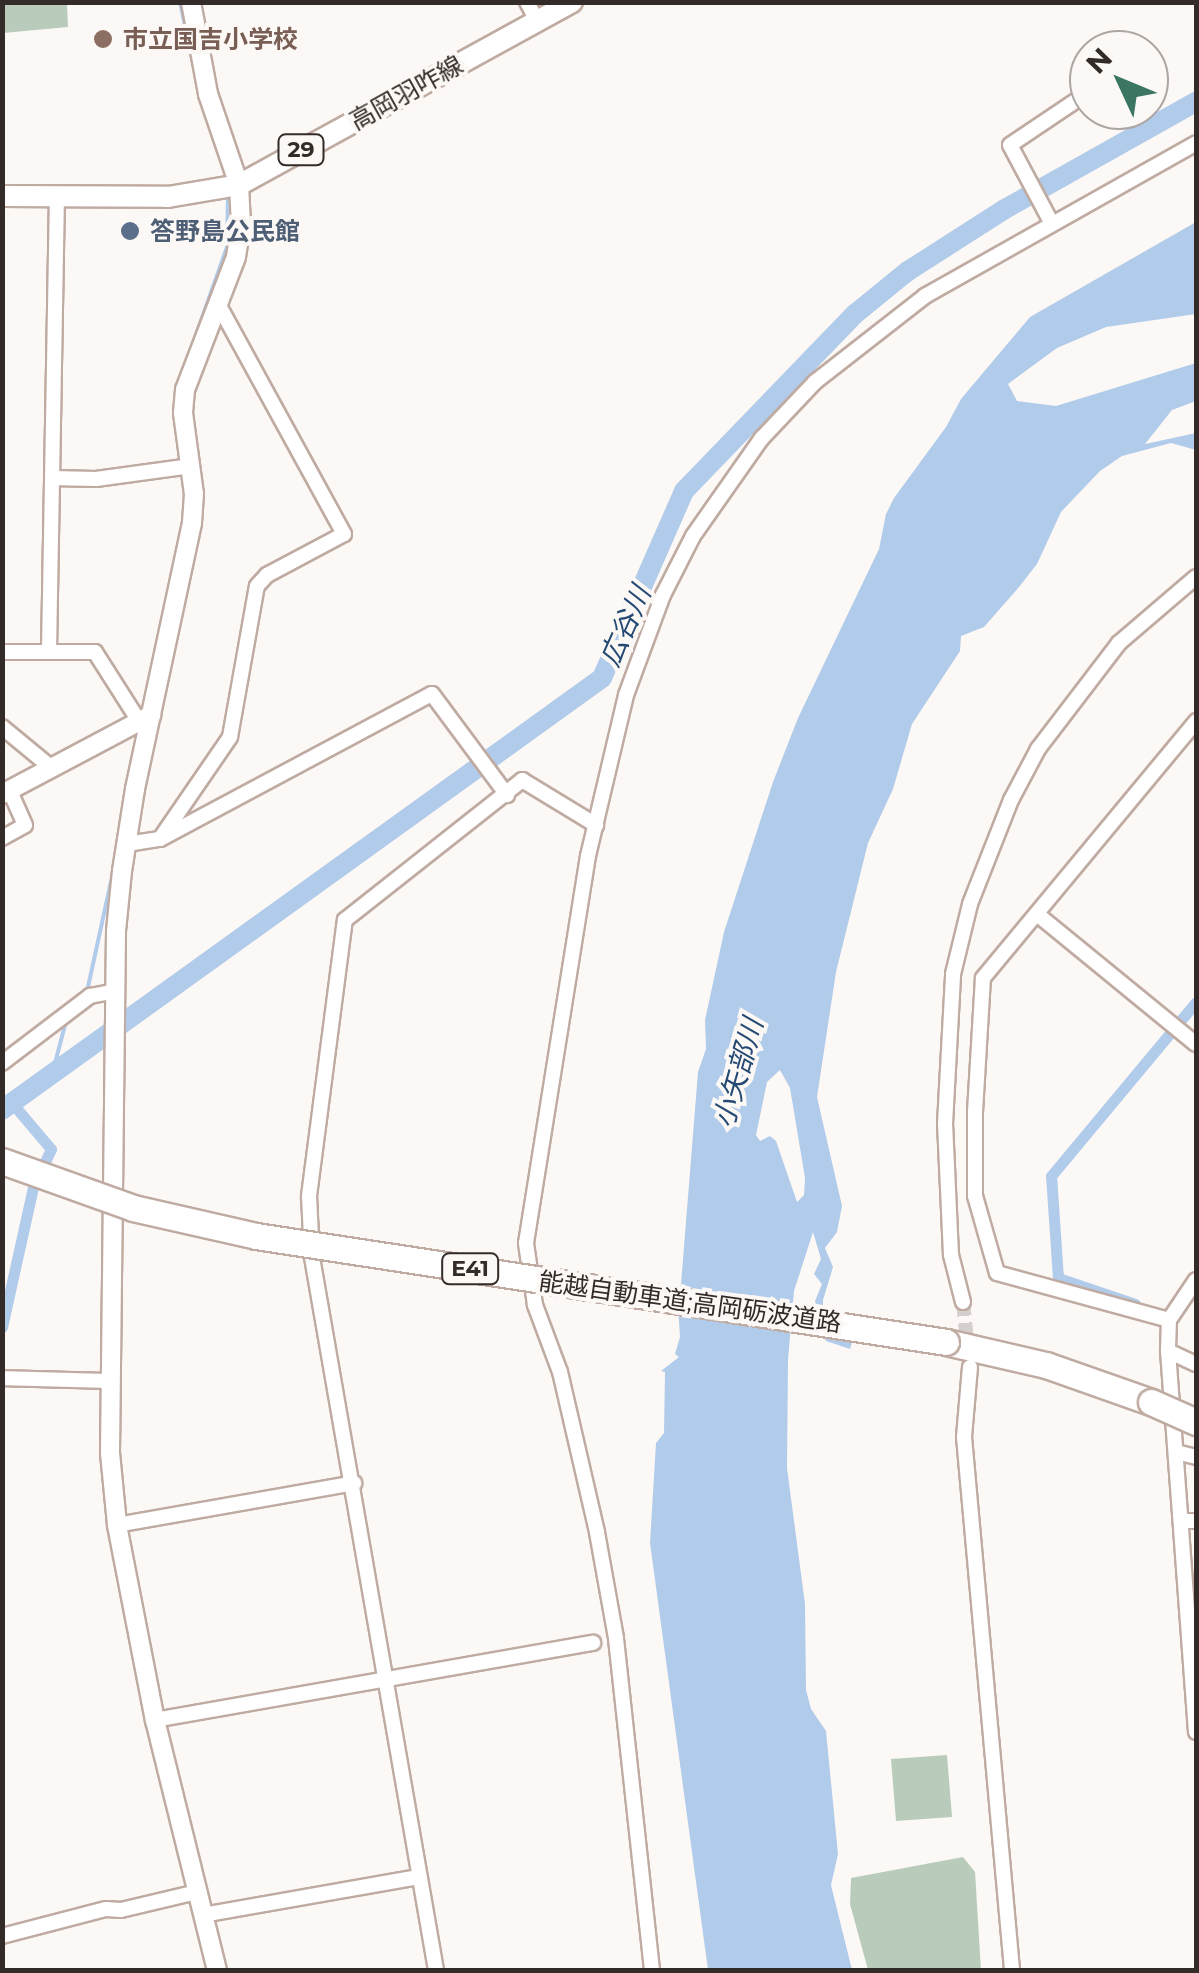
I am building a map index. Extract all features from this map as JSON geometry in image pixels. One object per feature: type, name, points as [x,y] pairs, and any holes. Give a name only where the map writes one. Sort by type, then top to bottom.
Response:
[{"type":"highway","name":"能越自動車道;高岡砺波道路","points":[[2,1161],[133,1208],[256,1236],[946,1342],[1046,1366],[1196,1422]]},
{"type":"main road","name":"高岡羽咋線","points":[[2,196],[168,197],[238,185],[532,12],[572,2]]},
{"type":"street","points":[[191,2],[208,94],[238,185],[236,258],[186,390],[185,466],[192,523],[145,718],[116,930],[110,1454],[117,1525],[154,1720],[217,1970]]},
{"type":"street","points":[[1051,222],[1010,145],[1069,105]]},
{"type":"street","points":[[652,1970],[616,1638],[597,1532],[560,1372],[536,1305],[526,1243],[596,825],[626,696],[663,595],[723,488],[815,382],[925,296],[1196,143]]},
{"type":"street","points":[[49,652],[57,197]]},
{"type":"street","points":[[160,839],[230,736],[257,586],[267,575],[344,534],[219,306]]},
{"type":"street","points":[[52,478],[96,479],[185,466]]},
{"type":"street","points":[[964,1302],[951,1255],[945,1124],[954,974],[970,904],[1011,800],[1038,748],[1119,643],[1196,577]]},
{"type":"street","points":[[2,652],[95,652],[145,718]]},
{"type":"street","points":[[126,844],[160,839],[432,694],[508,795]]},
{"type":"street","points":[[2,838],[26,825],[6,792],[145,718]]},
{"type":"street","points":[[1169,1320],[996,1273],[975,1196],[983,978],[1196,721]]},
{"type":"street","points":[[2,727],[54,769]]},
{"type":"street","points":[[436,1970],[312,1258],[309,1196],[345,920],[508,795],[522,780],[596,825]]},
{"type":"street","points":[[1038,914],[1196,1044]]},
{"type":"street","points":[[2,1063],[90,996],[116,997]]},
{"type":"street","points":[[1196,1280],[1169,1320],[1168,1351],[1176,1452],[1189,1521],[1196,1732]]},
{"type":"street","points":[[1168,1351],[1196,1364]]},
{"type":"street","points":[[970,1367],[964,1437],[1012,1970]]},
{"type":"street","points":[[2,1378],[111,1381]]},
{"type":"street","points":[[1176,1452],[1196,1457]]},
{"type":"street","points":[[117,1525],[354,1483]]},
{"type":"street","points":[[154,1720],[593,1643]]},
{"type":"street","points":[[203,1915],[420,1876]]},
{"type":"street","points":[[2,1936],[106,1909],[121,1910],[197,1892]]},
{"type":"green space","points":[[3,2],[67,3],[68,27],[3,33]]},
{"type":"green space","points":[[947,1755],[952,1817],[896,1821],[891,1759]]},
{"type":"green space","points":[[963,1857],[975,1872],[981,1970],[868,1970],[850,1904],[851,1878]]},
{"type":"water","name":"小矢部川","points":[[1196,222],[1196,314],[1106,327],[1057,348],[1008,384],[1017,401],[1056,406],[1196,363],[1196,401],[1172,410],[1145,444],[1196,433],[1196,450],[1171,443],[1122,456],[1100,471],[1061,512],[1037,564],[1019,587],[984,627],[961,636],[960,651],[912,724],[893,789],[868,843],[836,972],[817,1097],[842,1206],[837,1232],[825,1248],[833,1267],[823,1300],[823,1320],[835,1338],[856,1329],[850,1349],[826,1341],[815,1301],[822,1284],[814,1274],[821,1259],[813,1232],[794,1291],[788,1360],[787,1468],[805,1604],[806,1690],[811,1709],[826,1731],[838,1854],[831,1885],[852,1970],[708,1970],[650,1543],[656,1443],[664,1433],[665,1372],[661,1371],[679,1357],[675,1354],[680,1337],[677,1290],[681,1284],[698,1072],[706,1049],[705,1020],[724,932],[773,782],[798,718],[879,549],[886,514],[961,399],[1030,317]],"holes":[[[780,1070],[790,1088],[805,1178],[804,1195],[797,1202],[776,1141],[770,1136],[760,1141],[756,1135],[767,1082]]]},
{"type":"waterway","points":[[180,2],[197,81]]},
{"type":"waterway","name":"広谷川","points":[[2,1110],[602,678],[684,491],[855,314],[908,271],[1005,209],[1196,102]]},
{"type":"waterway","points":[[186,363],[227,247],[228,195]]},
{"type":"waterway","points":[[88,987],[115,863]]},
{"type":"waterway","points":[[1135,1304],[1058,1278],[1051,1176],[1196,1002]]},
{"type":"waterway","points":[[53,1071],[66,1021]]},
{"type":"waterway","points":[[2,1327],[33,1187],[51,1149],[12,1103]]},
{"type":"tunnel","points":[[963,1302],[968,1351]]},
{"type":"place","name":"市立国吉小学校","points":[[103,39]]},
{"type":"place","name":"答野島公民館","points":[[130,231]]}]
